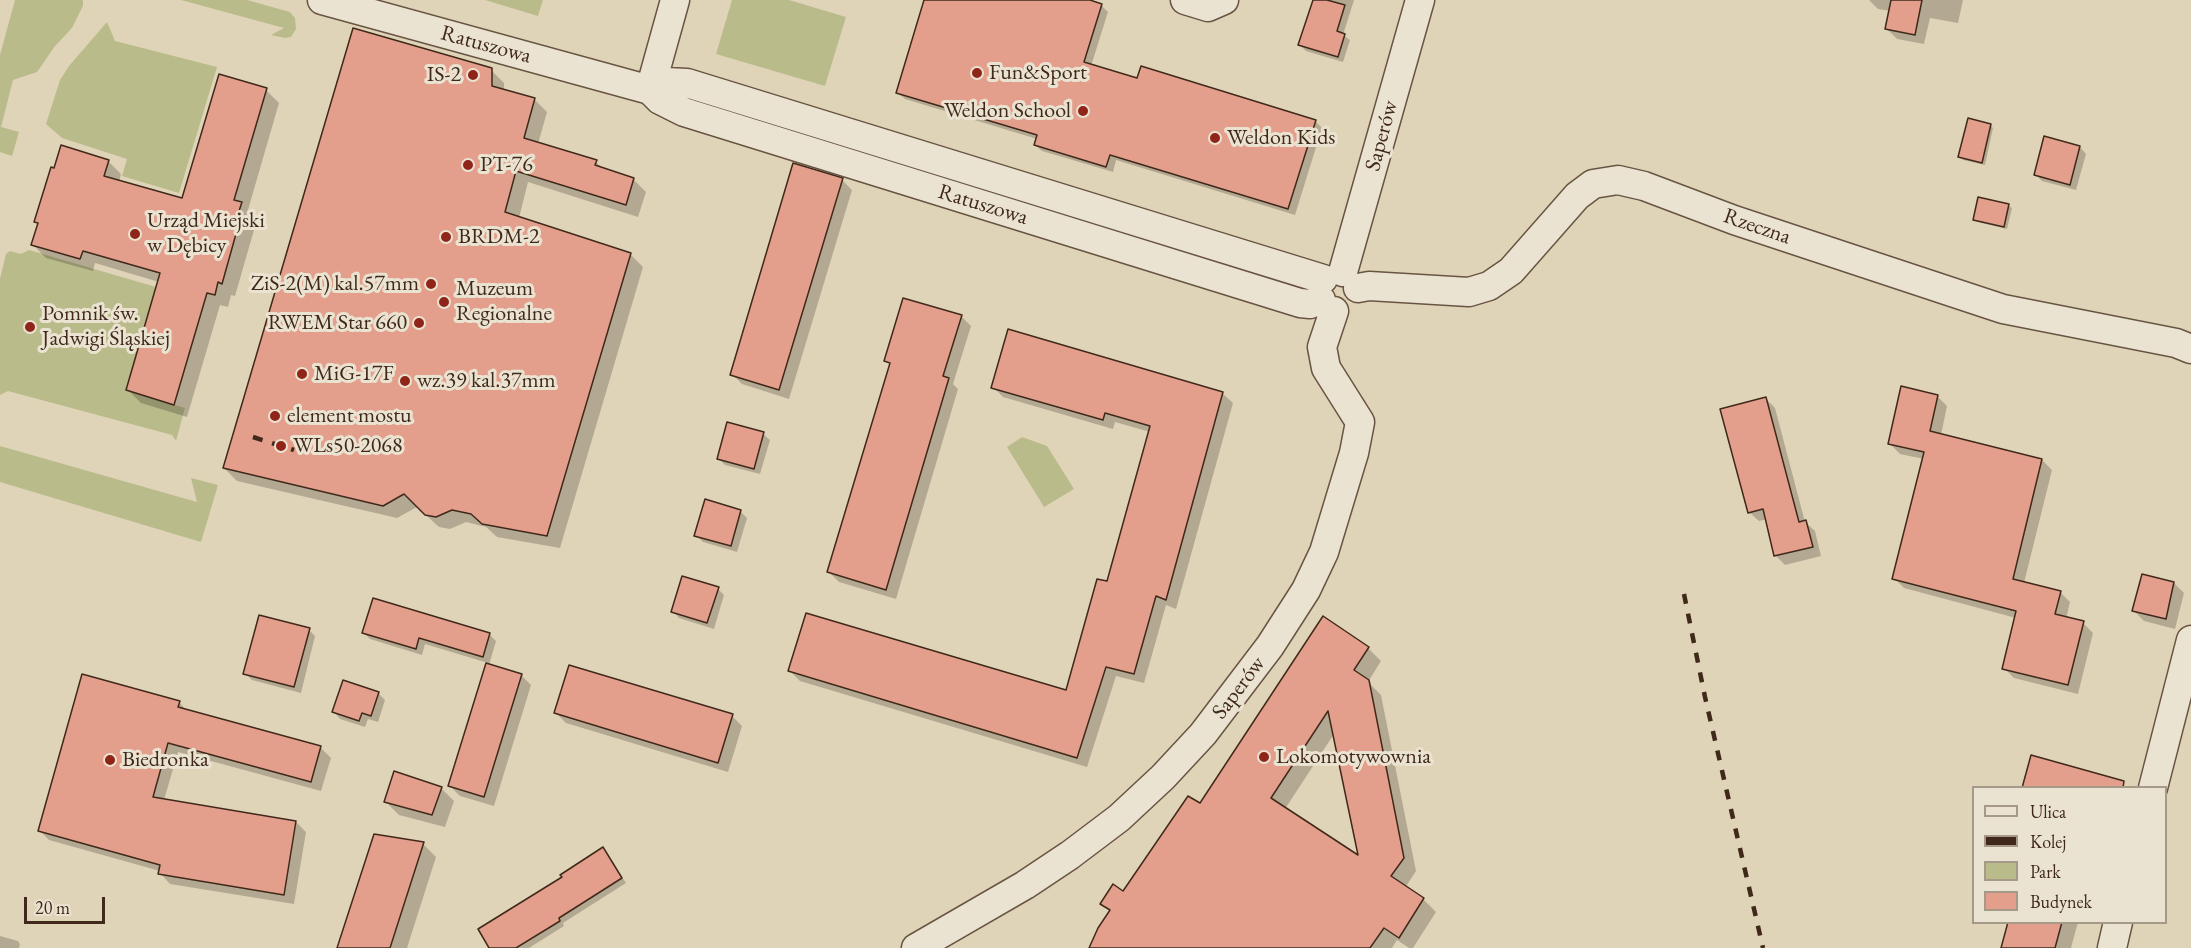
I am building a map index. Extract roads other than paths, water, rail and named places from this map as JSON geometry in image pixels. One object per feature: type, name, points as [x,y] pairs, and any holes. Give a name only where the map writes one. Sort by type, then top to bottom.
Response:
[{"type":"street","name":"Ratuszowa","points":[[322,0],[650,90],[666,82],[687,83],[1336,290]]},
{"type":"street","points":[[650,90],[675,0]]},
{"type":"street","points":[[1185,0],[1208,7],[1224,0]]},
{"type":"street","name":"Saperów","points":[[916,948],[1025,885],[1119,818],[1163,777],[1203,734],[1270,646],[1306,590],[1324,552],[1354,453],[1359,422],[1326,368],[1322,347],[1336,290],[1420,0]]},
{"type":"street","name":"Rzeczna","points":[[1336,290],[1369,286],[1469,292],[1490,286],[1512,271],[1577,196],[1593,184],[1618,180],[1644,186],[1734,220],[2003,309],[2176,343],[2191,349]]},
{"type":"street","points":[[2154,786],[2191,640]]},
{"type":"street","points":[[2112,948],[2118,924]]},
{"type":"railway","points":[[253,437],[294,450]]},
{"type":"railway","points":[[1684,594],[1705,697],[1763,948]]},
{"type":"place","name":"Fun&Sport","points":[[977,73]]},
{"type":"place","name":"IS-2","points":[[473,75]]},
{"type":"place","name":"Weldon School","points":[[1083,111]]},
{"type":"place","name":"Weldon Kids","points":[[1215,138]]},
{"type":"place","name":"PT-76","points":[[468,165]]},
{"type":"place","name":"Urząd Miejski w Dębicy","points":[[135,234]]},
{"type":"place","name":"BRDM-2","points":[[446,237]]},
{"type":"place","name":"ZiS-2(M) kal.57mm","points":[[431,284]]},
{"type":"place","name":"Muzeum Regionalne","points":[[444,302]]},
{"type":"place","name":"RWEM Star 660","points":[[419,323]]},
{"type":"place","name":"Pomnik św. Jadwigi Śląskiej","points":[[30,327]]},
{"type":"place","name":"MiG-17F","points":[[302,374]]},
{"type":"place","name":"wz.39 kal.37mm","points":[[405,381]]},
{"type":"place","name":"element mostu","points":[[275,416]]},
{"type":"place","name":"WLs50-2068","points":[[281,446]]},
{"type":"place","name":"Lokomotywownia","points":[[1264,757]]},
{"type":"place","name":"Biedronka","points":[[110,760]]}]
